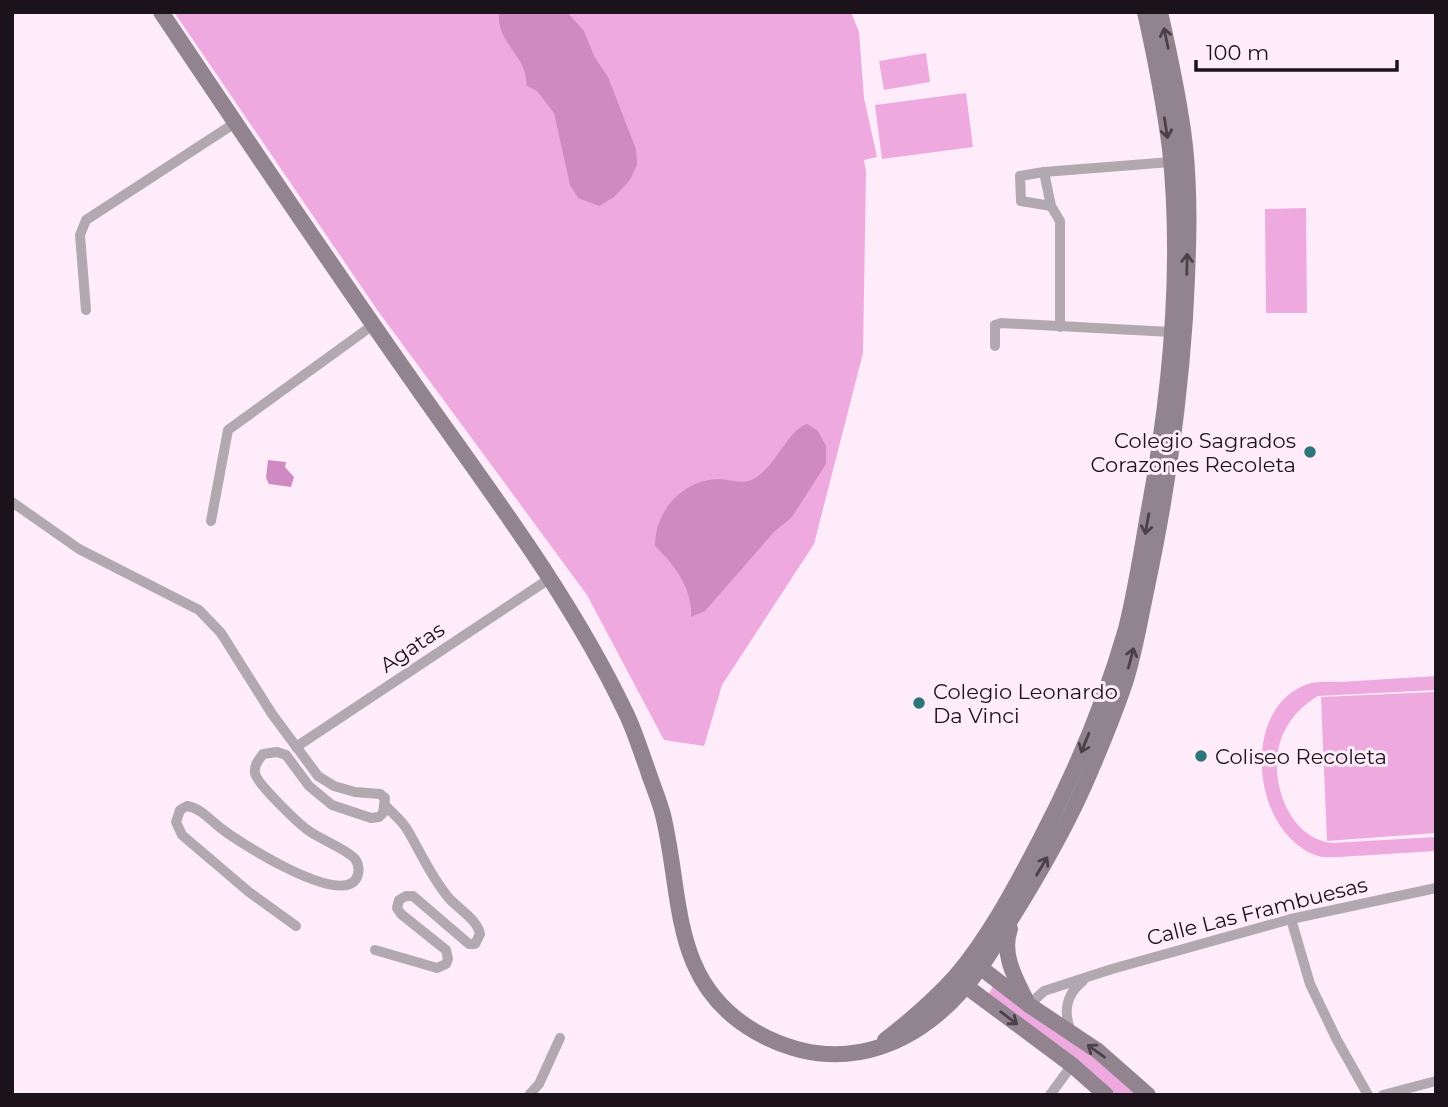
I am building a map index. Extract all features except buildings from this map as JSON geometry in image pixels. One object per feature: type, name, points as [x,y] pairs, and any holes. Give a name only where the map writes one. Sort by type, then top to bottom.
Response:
[{"type":"main road","points":[[161,12],[549,579],[627,714],[663,813],[686,946],[706,986],[717,1001],[752,1030],[796,1050],[820,1055],[844,1055],[895,1044],[933,1018],[1020,904],[1063,830],[1083,789],[1122,691],[1134,650],[1163,515],[1183,354],[1188,241],[1185,146],[1160,12]]},
{"type":"main road","points":[[975,963],[1070,780],[1098,710],[1126,628],[1162,443],[1171,332],[1174,236],[1171,162],[1145,12]]},
{"type":"main road","points":[[1020,904],[1006,946],[1019,987],[1029,1005]]},
{"type":"main road","points":[[975,963],[1029,1005],[1098,1051],[1148,1095]]},
{"type":"main road","points":[[960,981],[1072,1065],[1106,1095]]},
{"type":"street","points":[[86,310],[80,235],[86,220],[235,123]]},
{"type":"street","points":[[1051,206],[1024,203],[1019,199],[1020,176],[1171,162]]},
{"type":"street","points":[[1044,172],[1051,206],[1060,220],[1060,327]]},
{"type":"street","points":[[995,346],[995,325],[1001,323],[1171,332]]},
{"type":"street","points":[[211,522],[228,430],[373,325]]},
{"type":"street","points":[[12,502],[79,549],[199,610],[221,634],[272,714],[318,776],[334,786],[355,792],[380,794],[385,798],[383,813],[371,818],[332,804],[309,786],[286,755],[276,752],[263,754],[255,764],[255,776],[262,787],[307,830],[353,857],[359,870],[357,878],[351,884],[343,886],[307,877],[271,860],[223,830],[194,807],[187,806],[180,810],[176,822],[182,835],[249,892],[296,926]]},
{"type":"street","name":"Agatas","points":[[296,747],[549,579]]},
{"type":"street","points":[[375,950],[437,968],[446,964],[449,959],[446,950],[401,914],[397,908],[399,900],[406,896],[413,896],[464,941],[475,944],[480,934],[475,923],[455,906],[441,889],[417,851],[407,828],[386,806]]},
{"type":"street","name":"Calle Las Frambuesas","points":[[1029,1005],[1044,991],[1291,919],[1436,888]]},
{"type":"street","points":[[1291,919],[1310,984],[1368,1095]]},
{"type":"street","points":[[1072,1034],[1067,1024],[1068,1001],[1073,991],[1090,977]]},
{"type":"street","points":[[529,1095],[539,1084],[560,1038]]},
{"type":"street","points":[[1050,1095],[1072,1065]]},
{"type":"street","points":[[1383,1095],[1436,1081]]},
{"type":"shaded area","points":[[174,12],[851,12],[859,32],[864,98],[877,157],[864,160],[863,353],[814,544],[722,685],[704,746],[664,740],[587,595],[378,311]]},
{"type":"shaded area","points":[[499,12],[567,12],[584,31],[594,56],[608,77],[636,149],[637,165],[630,180],[614,197],[599,206],[578,198],[570,185],[554,113],[537,91],[527,86],[522,66],[502,33]]},
{"type":"shaded area","points":[[926,53],[930,82],[884,90],[879,61]]},
{"type":"shaded area","points":[[966,93],[973,147],[882,159],[875,105]]},
{"type":"shaded area","points":[[1306,208],[1307,313],[1266,313],[1265,209]]},
{"type":"shaded area","points":[[807,424],[818,431],[826,446],[826,464],[792,517],[774,532],[705,611],[691,617],[689,597],[681,578],[655,546],[656,533],[665,510],[682,491],[693,485],[719,479],[741,482],[755,478],[769,466],[794,433]]},
{"type":"shaded area","points":[[268,460],[286,462],[285,467],[294,477],[291,487],[269,484],[266,478]]},
{"type":"shaded area","points":[[1436,676],[1436,690],[1318,696],[1298,711],[1287,726],[1279,747],[1277,765],[1278,783],[1291,816],[1302,829],[1316,838],[1332,843],[1436,837],[1436,851],[1327,857],[1318,856],[1296,843],[1278,823],[1267,798],[1262,770],[1263,743],[1271,717],[1286,697],[1315,682]]},
{"type":"shaded area","points":[[1436,692],[1436,833],[1327,841],[1321,697]]},
{"type":"shaded area","points":[[993,986],[1085,1049],[1136,1095],[1116,1095],[1068,1053],[988,996]]},
{"type":"place","name":"Colegio Sagrados Corazones Recoleta","points":[[1310,452]]},
{"type":"place","name":"Colegio Leonardo Da Vinci","points":[[919,703]]},
{"type":"place","name":"Coliseo Recoleta","points":[[1201,756]]}]
